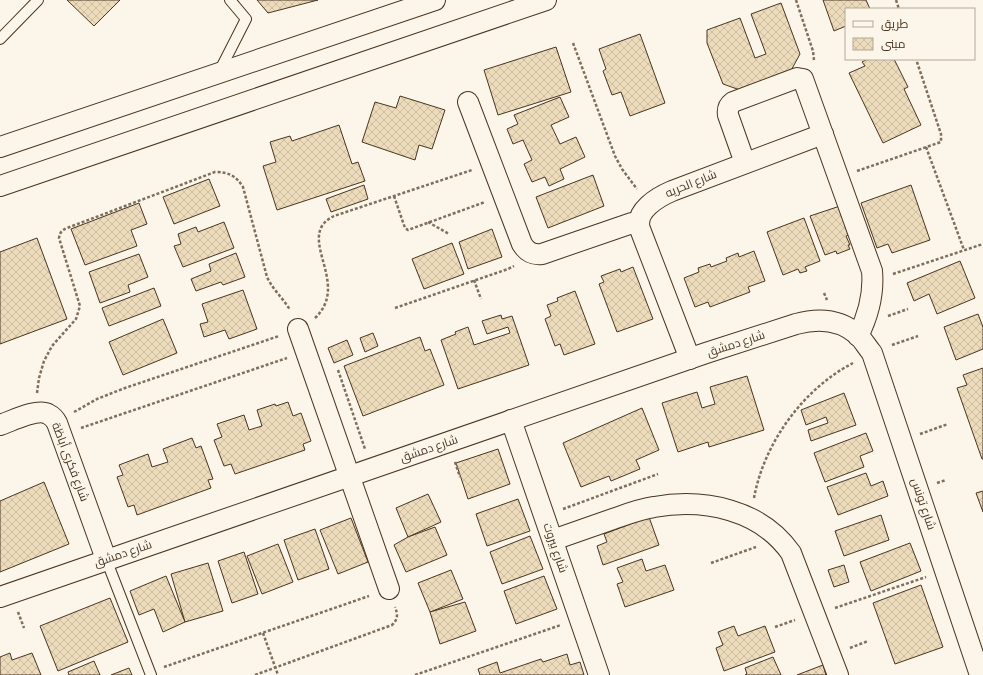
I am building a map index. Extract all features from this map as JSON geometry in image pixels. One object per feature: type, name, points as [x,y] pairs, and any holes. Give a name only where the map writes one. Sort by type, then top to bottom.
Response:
[{"type":"street","points":[[0,147],[436,0]]},
{"type":"street","points":[[0,186],[546,0]]},
{"type":"street","points":[[745,163],[728,115],[727,111],[730,104],[797,78],[801,78],[804,81],[872,271],[873,281],[867,314],[858,336]]},
{"type":"street","points":[[468,102],[525,249],[536,255],[542,254],[632,223],[638,224],[690,359]]},
{"type":"street","name":"شارع الحريه","points":[[638,224],[642,215],[652,202],[672,191],[823,134]]},
{"type":"street","name":"شارع دمشق","points":[[0,597],[106,559],[511,420],[809,320],[836,322],[848,328],[858,336]]},
{"type":"street","points":[[298,329],[389,589]]},
{"type":"street","name":"شارع تونس","points":[[858,336],[872,353],[980,675]]},
{"type":"street","points":[[0,425],[36,412]]},
{"type":"street","name":"شارع فكرى أباظة","points":[[36,412],[48,414],[59,429],[106,559]]},
{"type":"street","name":"شارع بيروت","points":[[511,420],[599,675]]},
{"type":"street","points":[[552,540],[634,512],[672,504],[710,506],[728,510],[761,523],[780,538],[791,554],[838,675]]},
{"type":"lane","points":[[0,39],[38,0]]},
{"type":"lane","points":[[218,73],[246,19],[230,0]]},
{"type":"lane","points":[[106,559],[150,674]]},
{"type":"path","points":[[796,0],[813,51],[812,67],[804,81]]},
{"type":"path","points":[[574,43],[615,156],[631,182],[652,202]]},
{"type":"path","points":[[839,178],[941,142],[942,136],[916,60]]},
{"type":"path","points":[[926,147],[964,250]]},
{"type":"path","points":[[59,429],[97,399],[118,390],[310,324],[325,304],[328,293],[328,280],[319,241],[319,233],[322,226],[328,220],[334,216],[492,164]]},
{"type":"path","points":[[36,412],[36,395],[44,361],[52,346],[76,319],[80,306],[59,238],[60,233],[67,228],[215,172],[224,172],[232,175],[239,180],[244,187],[266,278],[290,308],[298,329]]},
{"type":"path","points":[[394,196],[406,229],[408,230],[504,195]]},
{"type":"path","points":[[428,222],[449,234]]},
{"type":"path","points":[[873,281],[983,244]]},
{"type":"path","points":[[395,308],[508,269],[530,253]]},
{"type":"path","points":[[474,280],[481,299]]},
{"type":"path","points":[[750,518],[756,488],[766,459],[780,432],[799,407],[820,386],[844,367],[872,353],[918,336]]},
{"type":"path","points":[[59,429],[306,352]]},
{"type":"path","points":[[338,370],[371,468]]},
{"type":"path","points":[[902,440],[948,424]]},
{"type":"path","points":[[544,515],[658,474]]},
{"type":"path","points":[[711,563],[780,538]]},
{"type":"path","points":[[815,615],[945,570]]},
{"type":"path","points":[[150,674],[389,589],[397,617],[396,621],[392,625],[255,675]]},
{"type":"path","points":[[415,675],[580,618]]},
{"type":"path","points":[[263,633],[278,675]]},
{"type":"building","points":[[67,0],[120,0],[94,26]]},
{"type":"building","points":[[257,0],[318,0],[268,13]]},
{"type":"building","points":[[823,0],[866,0],[870,8],[845,8],[845,26],[834,31]]},
{"type":"building","points":[[781,3],[800,54],[788,76],[740,90],[723,84],[707,43],[707,30],[740,18],[755,58],[766,54],[751,14]]},
{"type":"building","points":[[640,34],[665,103],[630,116],[621,92],[612,95],[603,71],[606,69],[599,49]]},
{"type":"building","points":[[556,47],[571,92],[498,115],[484,70]]},
{"type":"building","points":[[866,60],[894,60],[908,87],[904,89],[921,125],[883,143],[849,73],[865,66],[862,62]]},
{"type":"building","points":[[400,96],[445,110],[432,149],[419,145],[415,160],[362,142],[375,102],[396,108]]},
{"type":"building","points":[[560,97],[569,117],[551,125],[560,144],[576,137],[585,157],[560,169],[564,179],[549,186],[545,177],[532,182],[524,164],[532,160],[523,140],[513,144],[507,129],[518,124],[514,115]]},
{"type":"building","points":[[339,125],[352,164],[358,162],[365,181],[277,210],[263,166],[276,162],[270,142],[290,136],[292,141]]},
{"type":"building","points":[[593,175],[604,206],[548,228],[536,197]]},
{"type":"building","points":[[209,179],[220,206],[174,224],[163,197]]},
{"type":"building","points":[[364,185],[368,199],[331,212],[326,199]]},
{"type":"building","points":[[911,185],[930,240],[892,253],[888,244],[877,248],[861,203]]},
{"type":"building","points":[[139,203],[147,224],[131,230],[137,246],[85,265],[71,229]]},
{"type":"building","points":[[840,206],[851,234],[846,236],[850,249],[837,254],[836,251],[825,255],[810,216]]},
{"type":"building","points":[[804,218],[820,261],[805,267],[807,271],[800,273],[798,269],[783,275],[767,232]]},
{"type":"building","points":[[224,222],[234,248],[183,267],[174,246],[181,244],[178,234],[196,227],[198,232]]},
{"type":"building","points":[[492,229],[502,257],[468,269],[459,242]]},
{"type":"building","points":[[37,238],[67,319],[0,344],[0,252]]},
{"type":"building","points":[[452,243],[464,274],[424,289],[412,259]]},
{"type":"building","points":[[754,251],[765,281],[748,287],[750,292],[710,307],[708,302],[695,307],[684,278],[699,272],[698,268],[710,264],[711,267],[727,261],[726,258],[738,253],[739,257]]},
{"type":"building","points":[[236,253],[245,277],[223,285],[221,282],[196,291],[191,279],[211,271],[209,264]]},
{"type":"building","points":[[139,254],[148,277],[128,285],[130,292],[100,303],[89,272]]},
{"type":"building","points":[[960,261],[975,298],[937,314],[929,294],[914,301],[907,283]]},
{"type":"building","points":[[633,267],[653,319],[617,332],[599,284],[604,282],[601,276],[620,269],[621,272]]},
{"type":"building","points":[[154,288],[161,306],[109,326],[102,308]]},
{"type":"building","points":[[243,290],[257,329],[229,339],[225,330],[204,337],[200,324],[208,322],[202,304]]},
{"type":"building","points":[[575,291],[595,344],[564,355],[560,344],[555,346],[545,319],[551,316],[547,305],[558,301],[557,298]]},
{"type":"building","points":[[978,314],[983,327],[983,349],[956,360],[944,327]]},
{"type":"building","points":[[501,315],[502,319],[512,316],[529,365],[458,389],[441,340],[468,327],[474,345],[510,333],[508,327],[487,334],[482,321]]},
{"type":"building","points":[[163,319],[177,353],[123,375],[109,342]]},
{"type":"building","points":[[373,333],[378,346],[365,352],[360,338]]},
{"type":"building","points":[[420,337],[425,351],[430,349],[444,385],[363,416],[344,366]]},
{"type":"building","points":[[347,340],[353,355],[334,363],[328,348]]},
{"type":"building","points":[[983,368],[982,459],[957,388],[967,385],[963,375]]},
{"type":"building","points":[[747,376],[764,430],[709,447],[708,442],[678,452],[662,403],[697,392],[702,408],[715,404],[710,387]]},
{"type":"building","points":[[844,393],[856,425],[811,441],[808,430],[828,423],[826,417],[806,425],[801,410]]},
{"type":"building","points":[[288,402],[293,416],[301,413],[311,441],[303,444],[305,450],[235,474],[231,464],[224,466],[214,440],[222,437],[217,424],[244,415],[249,430],[262,426],[257,410],[275,404],[276,406]]},
{"type":"building","points":[[642,408],[659,450],[636,460],[640,469],[611,481],[609,476],[581,487],[563,443]]},
{"type":"building","points":[[866,433],[873,451],[860,456],[864,467],[825,482],[814,453]]},
{"type":"building","points":[[192,438],[196,448],[201,446],[213,479],[208,480],[211,488],[137,515],[134,505],[128,507],[117,477],[123,475],[119,465],[148,454],[152,467],[168,462],[163,449]]},
{"type":"building","points":[[498,449],[510,484],[468,499],[456,463]]},
{"type":"building","points":[[866,473],[871,486],[883,481],[888,496],[838,515],[827,487]]},
{"type":"building","points":[[44,482],[69,544],[0,572],[0,501]]},
{"type":"building","points":[[983,491],[983,512],[976,493]]},
{"type":"building","points":[[428,494],[441,522],[408,537],[396,508]]},
{"type":"building","points":[[518,499],[530,531],[487,546],[476,514]]},
{"type":"building","points":[[881,515],[889,540],[844,556],[835,531]]},
{"type":"building","points":[[649,517],[659,545],[603,565],[597,546],[607,542],[604,534]]},
{"type":"building","points":[[351,518],[368,562],[338,574],[320,530]]},
{"type":"building","points":[[435,527],[447,555],[406,572],[394,545],[408,537]]},
{"type":"building","points":[[315,529],[329,569],[298,580],[284,540]]},
{"type":"building","points":[[530,536],[543,569],[502,584],[490,552]]},
{"type":"building","points":[[910,543],[921,571],[871,591],[860,562]]},
{"type":"building","points":[[278,544],[293,582],[262,594],[247,556]]},
{"type":"building","points":[[244,552],[258,594],[232,603],[218,561]]},
{"type":"building","points":[[642,559],[646,571],[665,565],[674,590],[625,607],[617,584],[623,582],[617,568]]},
{"type":"building","points":[[208,563],[223,611],[185,622],[171,574]]},
{"type":"building","points":[[844,565],[849,582],[834,587],[828,570]]},
{"type":"building","points":[[451,570],[463,599],[430,612],[418,583]]},
{"type":"building","points":[[166,576],[185,622],[163,632],[154,609],[139,615],[130,591]]},
{"type":"building","points":[[544,576],[557,609],[516,624],[504,591]]},
{"type":"building","points":[[921,585],[943,647],[895,664],[873,603]]},
{"type":"building","points":[[110,598],[128,642],[58,671],[40,626]]},
{"type":"building","points":[[465,602],[476,631],[440,644],[430,612]]},
{"type":"building","points":[[734,626],[738,636],[765,626],[775,652],[724,671],[716,648],[723,645],[718,632]]},
{"type":"building","points":[[10,653],[12,660],[32,653],[41,675],[0,675],[0,657]]},
{"type":"building","points":[[567,654],[570,665],[580,662],[584,675],[480,675],[478,669],[497,662],[500,673],[541,659],[543,662]]},
{"type":"building","points":[[773,657],[781,675],[745,675],[747,674],[745,668]]},
{"type":"building","points":[[94,661],[100,675],[69,675],[68,672]]},
{"type":"building","points":[[823,665],[826,675],[797,675]]},
{"type":"building","points":[[129,668],[132,675],[111,675]]}]
